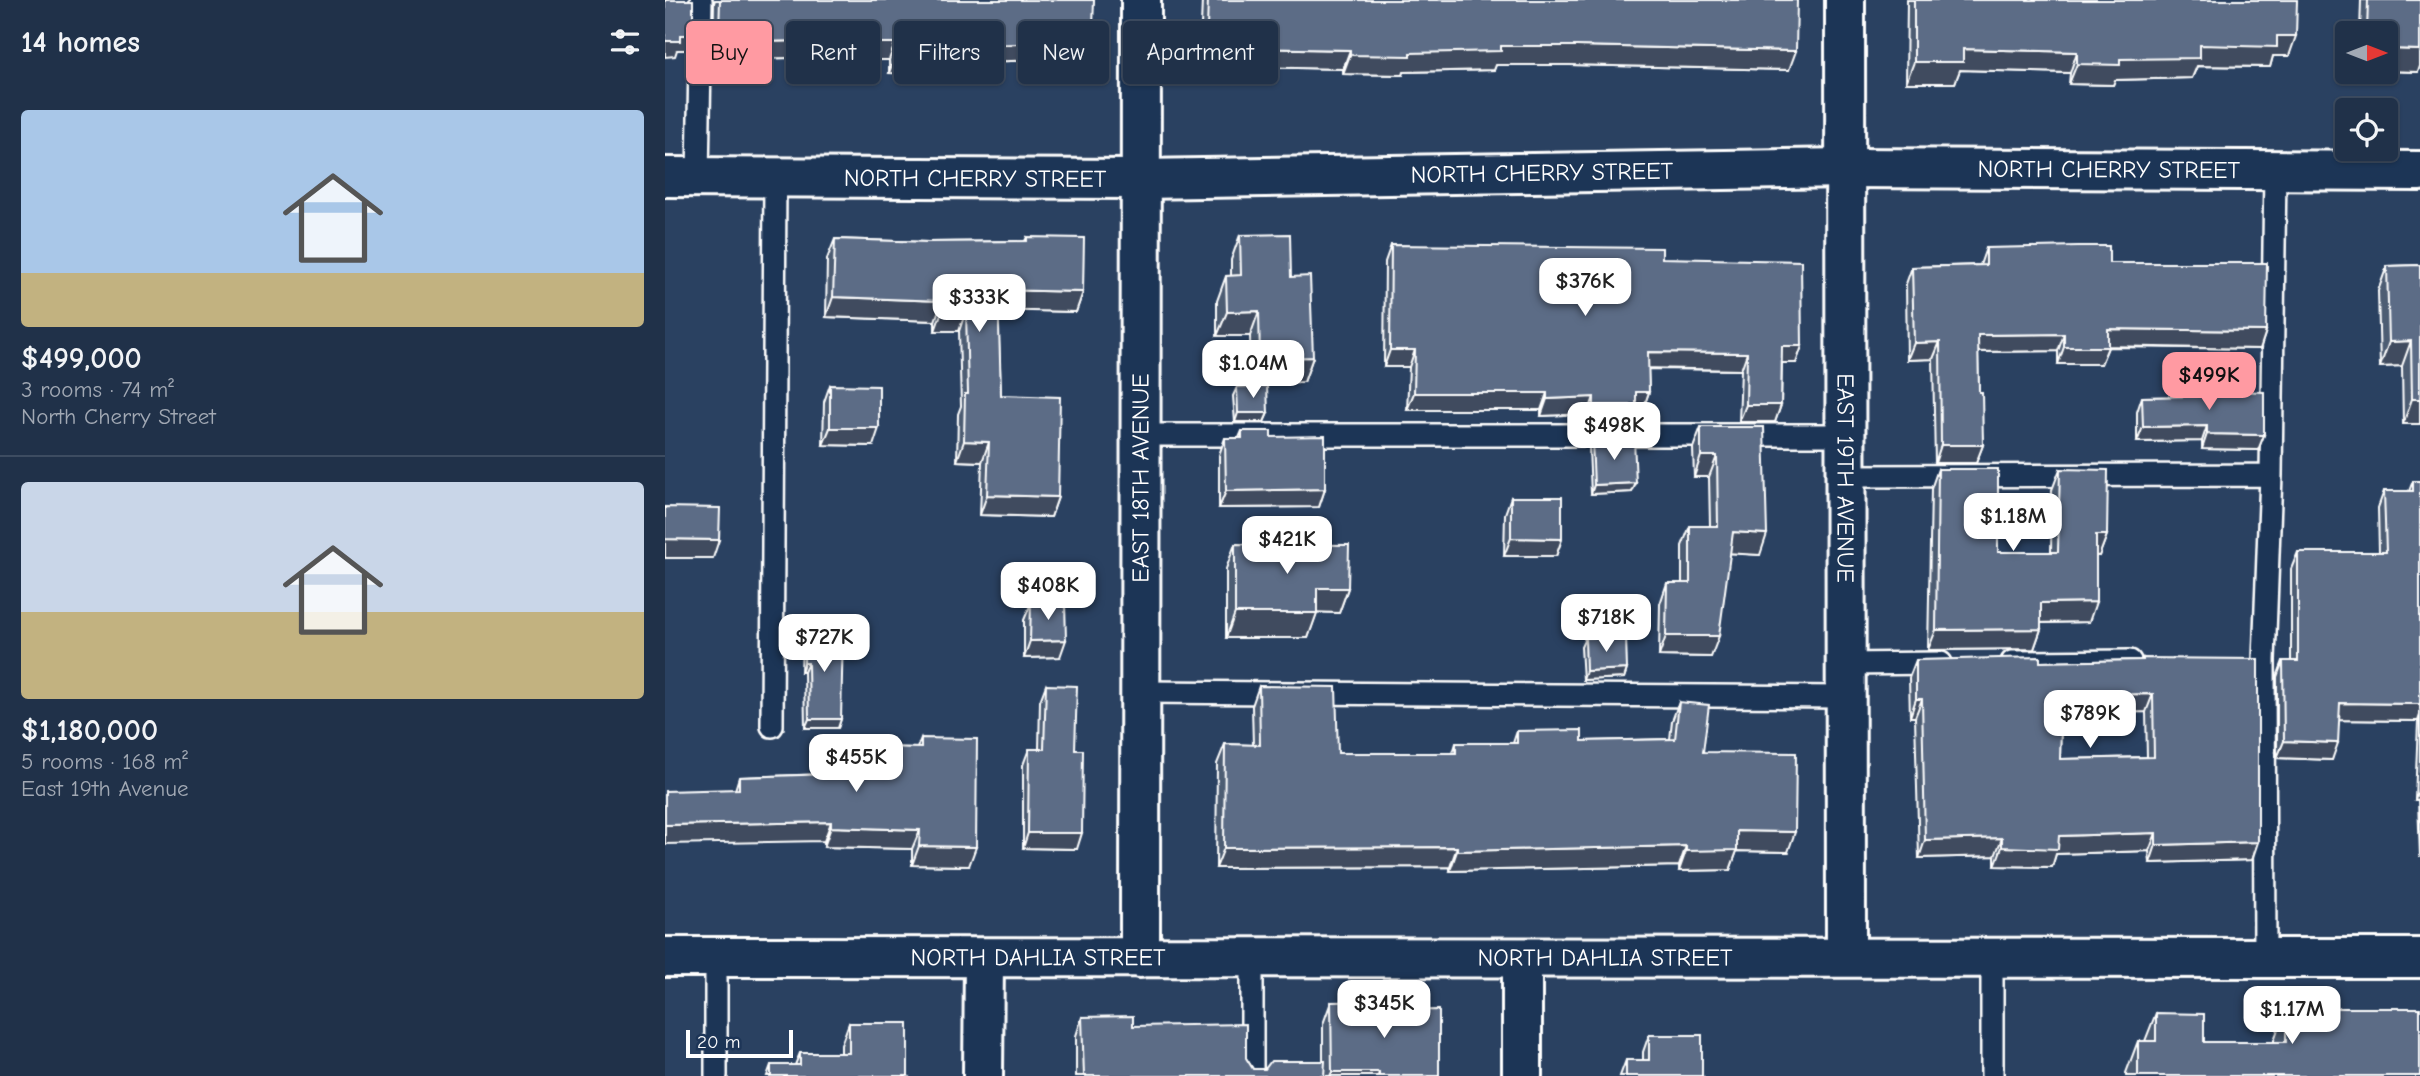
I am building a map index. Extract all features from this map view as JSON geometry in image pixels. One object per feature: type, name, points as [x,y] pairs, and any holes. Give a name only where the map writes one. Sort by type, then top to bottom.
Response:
[{"type":"street","name":"EAST 18TH AVENUE","points":[[1140,958],[1141,0]]},
{"type":"street","name":"EAST 19TH AVENUE","points":[[1845,0],[1846,957]]},
{"type":"street","name":"NORTH CHERRY STREET","points":[[681,177],[1142,179],[1846,168],[2420,171]]},
{"type":"street","name":"NORTH DAHLIA STREET","points":[[665,957],[2420,958]]},
{"type":"street","points":[[983,958],[983,1076]]},
{"type":"street","points":[[1522,959],[1522,1076]]},
{"type":"lane","points":[[681,177],[701,0]]},
{"type":"lane","points":[[2265,958],[2257,660],[2271,475],[2275,170]]},
{"type":"lane","points":[[772,726],[775,177]]},
{"type":"lane","points":[[1141,435],[1845,435]]},
{"type":"lane","points":[[1845,476],[2271,475]]},
{"type":"lane","points":[[1985,662],[2152,661]]},
{"type":"lane","points":[[1140,692],[1845,680],[1957,663]]},
{"type":"lane","points":[[716,957],[716,1076]]},
{"type":"lane","points":[[1992,957],[1992,1076]]},
{"type":"lane","points":[[1252,959],[1252,1076]]},
{"type":"building","points":[[665,0],[693,0],[693,21],[686,21],[686,35],[680,35],[680,41],[665,41]]},
{"type":"building","points":[[720,0],[1094,0],[1093,21],[1018,21],[1018,44],[1004,44],[1004,21],[894,21],[894,43],[880,43],[880,21],[786,21],[786,41],[772,42],[772,21],[719,21]]},
{"type":"building","points":[[1208,0],[1797,0],[1796,51],[1501,46],[1501,51],[1410,53],[1410,56],[1350,55],[1350,50],[1278,49],[1278,21],[1207,21]]},
{"type":"building","points":[[1914,0],[2297,0],[2296,36],[2277,36],[2277,47],[2200,45],[2200,58],[2120,59],[2120,65],[2077,64],[2077,52],[1963,49],[1963,62],[1914,62]]},
{"type":"building","points":[[2368,0],[2420,0],[2420,50],[2398,49],[2398,21],[2367,21]]},
{"type":"building","points":[[1290,234],[1291,277],[1310,276],[1313,357],[1260,358],[1259,311],[1227,312],[1226,276],[1241,275],[1240,235]]},
{"type":"building","points":[[1027,237],[1084,238],[1083,292],[998,290],[1001,395],[1060,397],[1058,497],[987,495],[989,442],[964,441],[965,394],[968,394],[966,311],[942,311],[942,301],[833,297],[835,239],[1027,241]]},
{"type":"building","points":[[1391,245],[1662,248],[1662,258],[1801,261],[1802,346],[1782,346],[1781,405],[1746,405],[1747,353],[1648,352],[1649,392],[1636,392],[1636,405],[1594,405],[1594,397],[1547,399],[1547,393],[1414,393],[1415,350],[1390,350]]},
{"type":"building","points":[[2109,246],[2109,263],[2267,263],[2266,331],[2108,329],[2108,347],[2064,347],[2064,334],[1978,335],[1983,445],[1941,445],[1940,342],[1914,343],[1912,267],[1986,265],[1986,248]]},
{"type":"building","points":[[2420,265],[2420,399],[2412,399],[2411,341],[2389,342],[2387,266]]},
{"type":"building","points":[[830,385],[879,386],[879,428],[830,428]]},
{"type":"building","points":[[1267,386],[1268,413],[1238,413],[1237,387]]},
{"type":"building","points":[[2208,390],[2264,392],[2264,435],[2207,434],[2207,426],[2143,427],[2142,397],[2208,396]]},
{"type":"building","points":[[1701,427],[1764,427],[1767,534],[1733,532],[1719,636],[1666,636],[1667,583],[1690,583],[1690,526],[1718,526],[1717,456],[1701,456]]},
{"type":"building","points":[[1242,431],[1271,431],[1271,437],[1325,436],[1325,489],[1226,491],[1225,438],[1242,438]]},
{"type":"building","points":[[1592,439],[1634,439],[1636,483],[1594,485]]},
{"type":"building","points":[[1938,469],[1998,469],[1998,552],[2058,552],[2060,469],[2108,470],[2107,535],[2096,535],[2096,602],[2041,603],[2041,629],[1936,630]]},
{"type":"building","points":[[2413,481],[2420,481],[2420,704],[2340,703],[2338,743],[2284,741],[2283,661],[2298,661],[2298,552],[2386,552],[2384,491],[2413,491]]},
{"type":"building","points":[[1511,497],[1562,497],[1562,539],[1511,538]]},
{"type":"building","points":[[665,507],[720,508],[719,540],[665,539]]},
{"type":"building","points":[[1235,544],[1349,545],[1348,588],[1317,588],[1317,613],[1235,613]]},
{"type":"building","points":[[1065,602],[1066,640],[1030,641],[1031,603]]},
{"type":"building","points":[[805,632],[843,633],[841,719],[809,719],[808,663],[804,663]]},
{"type":"building","points":[[1626,636],[1627,669],[1586,671],[1585,638]]},
{"type":"building","points":[[2040,657],[2040,662],[2143,658],[2258,659],[2258,842],[2156,845],[2156,833],[2059,836],[2058,849],[2002,847],[2002,838],[1925,840],[1922,699],[1916,699],[1916,660]],"holes":[[[2153,694],[2154,757],[2060,759],[2062,695]]]},
{"type":"building","points":[[1046,685],[1077,686],[1075,750],[1083,750],[1082,833],[1028,833],[1029,749],[1044,749]]},
{"type":"building","points":[[1259,686],[1336,687],[1338,753],[1456,753],[1456,743],[1517,743],[1517,731],[1582,730],[1582,741],[1675,739],[1679,702],[1709,705],[1703,752],[1796,753],[1795,832],[1737,831],[1737,850],[1686,851],[1686,846],[1457,851],[1457,847],[1224,848],[1225,744],[1260,745]]},
{"type":"building","points":[[921,738],[977,739],[976,847],[919,846],[920,830],[831,827],[831,822],[665,825],[665,791],[739,789],[739,777],[832,774],[833,746],[921,748]]},
{"type":"building","points":[[1378,1001],[1379,1011],[1439,1010],[1439,1076],[1379,1076],[1379,1072],[1332,1072],[1331,1002]]},
{"type":"building","points":[[2286,1008],[2420,1008],[2420,1076],[2138,1076],[2138,1041],[2156,1041],[2156,1013],[2204,1014],[2204,1042],[2286,1042]]},
{"type":"building","points":[[1133,1016],[1133,1026],[1246,1024],[1246,1058],[1253,1069],[1265,1069],[1271,1061],[1325,1061],[1324,1076],[1084,1076],[1082,1017]]},
{"type":"building","points":[[849,1023],[908,1023],[908,1076],[771,1076],[771,1065],[800,1065],[800,1053],[849,1053]]},
{"type":"building","points":[[1649,1035],[1702,1035],[1702,1076],[1626,1076],[1626,1060],[1649,1060]]}]
